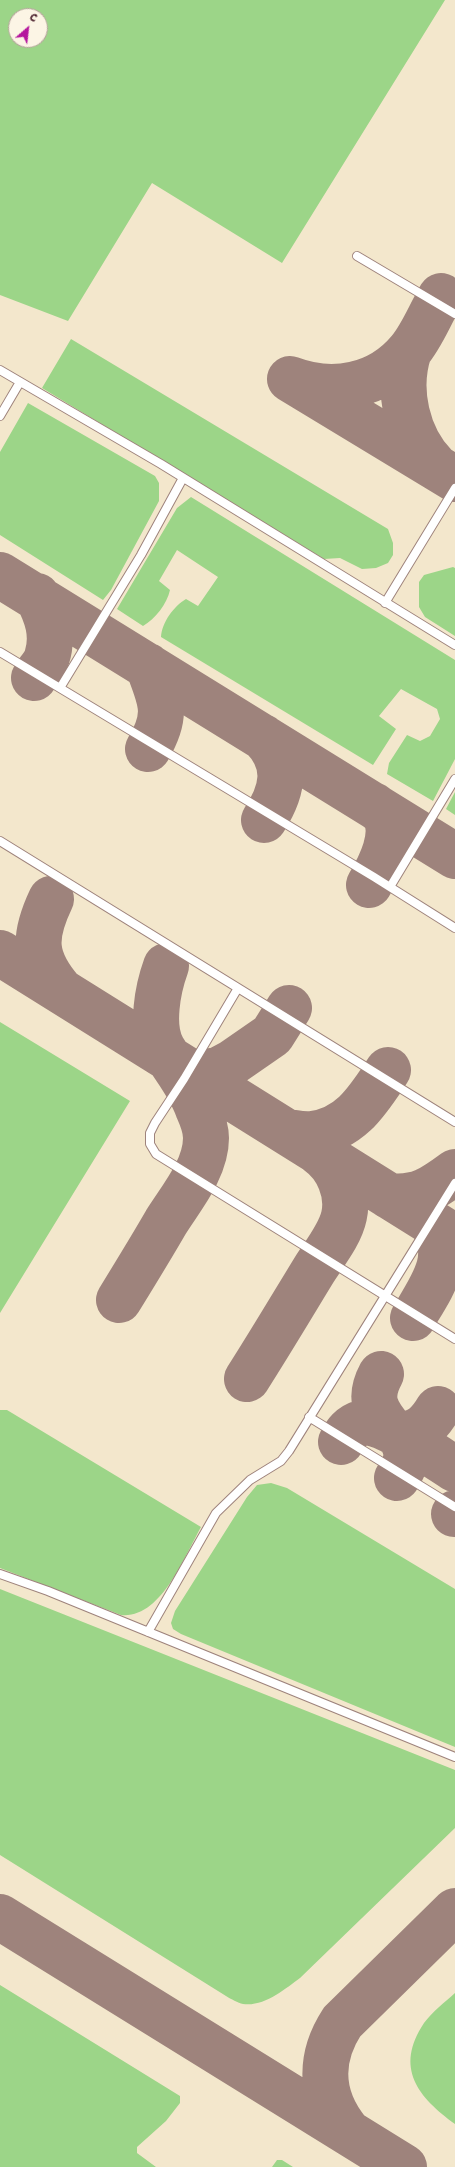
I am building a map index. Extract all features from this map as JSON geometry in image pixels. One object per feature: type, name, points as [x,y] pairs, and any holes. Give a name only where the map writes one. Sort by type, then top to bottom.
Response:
[{"type":"lane","points":[[357,256],[455,314]]},
{"type":"lane","points":[[0,370],[183,478],[455,645]]},
{"type":"lane","points":[[0,416],[20,382]]},
{"type":"lane","points":[[60,688],[141,555],[183,478]]},
{"type":"lane","points":[[385,603],[455,488]]},
{"type":"lane","points":[[0,652],[390,887],[455,928]]},
{"type":"lane","points":[[390,887],[455,779]]},
{"type":"lane","points":[[0,841],[455,1122]]},
{"type":"lane","points":[[238,988],[150,1133],[150,1144],[156,1154],[455,1339]]},
{"type":"lane","points":[[148,1632],[216,1513],[250,1480],[281,1461],[289,1451],[455,1183]]},
{"type":"lane","points":[[310,1417],[455,1508]]},
{"type":"lane","points":[[0,1574],[48,1591],[455,1758]]},
{"type":"green space","points":[[0,0],[445,0],[282,263],[152,183],[68,321],[0,295]]},
{"type":"green space","points":[[71,339],[388,529],[393,543],[393,555],[388,563],[376,568],[362,569],[340,558],[324,559],[42,388]]},
{"type":"green space","points":[[28,403],[155,476],[159,483],[159,501],[111,590],[103,600],[0,535],[0,452]]},
{"type":"green space","points":[[191,497],[455,660],[455,759],[433,801],[387,774],[389,763],[407,735],[420,741],[430,736],[440,719],[437,709],[401,689],[379,716],[396,729],[373,765],[161,637],[166,620],[173,610],[186,599],[198,606],[218,577],[177,550],[159,581],[170,590],[160,611],[152,619],[143,626],[117,609],[177,508]]},
{"type":"green space","points":[[453,567],[455,568],[455,636],[425,617],[419,607],[419,582],[424,575]]},
{"type":"green space","points":[[455,792],[455,815],[446,809]]},
{"type":"green space","points":[[0,1022],[130,1101],[0,1313]]},
{"type":"green space","points":[[0,1410],[7,1410],[201,1527],[170,1584],[148,1607],[135,1614],[121,1615],[0,1568]]},
{"type":"green space","points":[[271,1483],[287,1488],[455,1589],[455,1747],[181,1634],[173,1629],[171,1623],[175,1611],[247,1497],[257,1485]]},
{"type":"green space","points":[[0,1589],[455,1770],[455,1828],[300,1978],[274,1996],[259,2003],[243,2004],[232,2000],[0,1855]]},
{"type":"green space","points":[[0,1985],[180,2096],[180,2103],[166,2121],[137,2147],[137,2153],[156,2167],[0,2167]]},
{"type":"green space","points":[[455,1993],[455,2124],[430,2103],[421,2092],[414,2080],[411,2068],[411,2054],[415,2039],[424,2023]]},
{"type":"green space","points":[[277,2160],[282,2160],[293,2167],[272,2167]]},
{"type":"taxiway","points":[[441,296],[414,345],[397,363],[384,373],[369,380],[338,387],[306,384],[290,379],[455,479]]},
{"type":"taxiway","points":[[409,351],[405,366],[404,381],[404,397],[407,412],[417,441],[435,466]]},
{"type":"taxiway","points":[[0,575],[455,856]]},
{"type":"taxiway","points":[[34,678],[46,660],[50,641],[50,633],[44,610],[37,596]]},
{"type":"taxiway","points":[[148,666],[159,698],[161,717],[155,737],[148,749]]},
{"type":"taxiway","points":[[263,737],[277,757],[280,767],[279,788],[276,799],[264,820]]},
{"type":"taxiway","points":[[369,885],[378,869],[386,849],[389,829],[387,820],[382,812],[373,805]]},
{"type":"taxiway","points":[[51,899],[41,925],[39,947],[45,968],[61,991]]},
{"type":"taxiway","points":[[0,953],[455,1237]]},
{"type":"taxiway","points":[[119,1300],[166,1222],[192,1183],[202,1161],[205,1150],[205,1127],[195,1101],[187,1085],[163,1049],[159,1040],[156,1019],[158,996],[166,966]]},
{"type":"taxiway","points":[[189,1071],[206,1072],[218,1070],[233,1062],[272,1035],[289,1008]]},
{"type":"taxiway","points":[[287,1132],[312,1134],[326,1131],[338,1126],[357,1111],[373,1092],[388,1070]]},
{"type":"taxiway","points":[[247,1379],[331,1244],[342,1223],[345,1207],[343,1189],[336,1172],[318,1152]]},
{"type":"taxiway","points":[[389,1196],[408,1196],[424,1192],[455,1172]]},
{"type":"taxiway","points":[[413,1318],[433,1283],[441,1259],[441,1247],[438,1235],[431,1222]]},
{"type":"taxiway","points":[[381,1374],[375,1390],[375,1404],[381,1417],[392,1431]]},
{"type":"taxiway","points":[[397,1478],[404,1467],[406,1457],[405,1447],[399,1435],[422,1428],[427,1424],[438,1409]]},
{"type":"taxiway","points":[[341,1442],[354,1426],[361,1423],[370,1423],[394,1432],[455,1469]]},
{"type":"taxiway","points":[[348,2132],[332,2106],[327,2092],[326,2064],[334,2036],[342,2022],[455,1911]]},
{"type":"taxiway","points":[[0,1917],[404,2167]]}]
